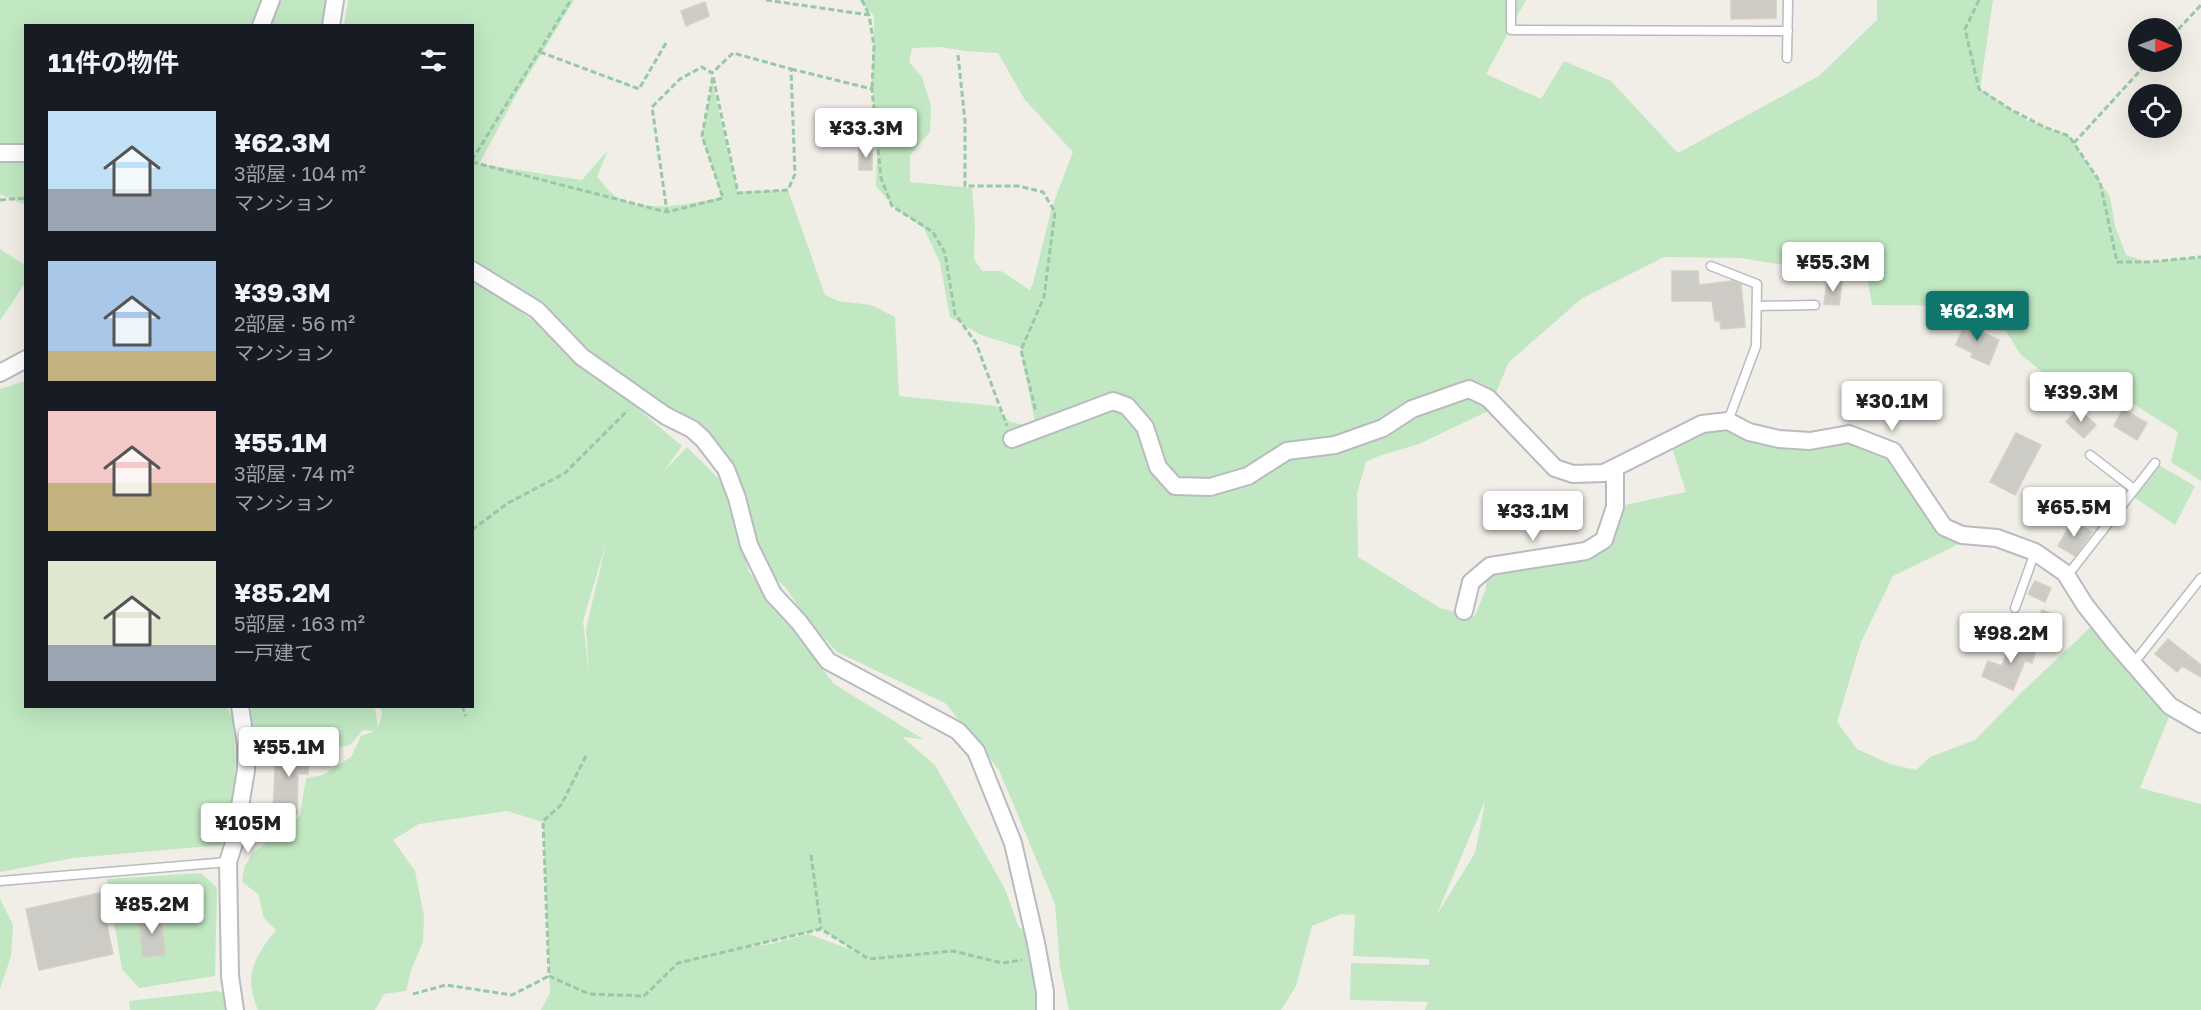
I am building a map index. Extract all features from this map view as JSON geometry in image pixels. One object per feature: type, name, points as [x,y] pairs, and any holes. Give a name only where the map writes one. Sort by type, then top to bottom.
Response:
[{"type":"street","points":[[262,24],[271,0]]},
{"type":"street","points":[[331,24],[335,0]]},
{"type":"street","points":[[0,153],[24,153]]},
{"type":"street","points":[[474,271],[537,310],[582,357],[666,416],[692,429],[703,439],[726,469],[737,498],[749,544],[773,594],[799,622],[828,661],[958,731],[976,751],[1013,843],[1039,958],[1045,992],[1045,1010]]},
{"type":"street","points":[[0,373],[24,360]]},
{"type":"street","points":[[1012,438],[1113,401],[1127,406],[1145,427],[1158,467],[1175,486],[1210,487],[1248,476],[1287,452],[1335,445],[1373,432],[1412,409],[1469,389],[1488,398],[1555,468],[1574,474],[1604,473],[1702,424],[1728,421],[1749,432],[1779,440],[1810,441],[1849,434],[1893,451],[1944,526],[1962,535],[1997,538],[2035,552],[2065,573],[2085,605],[2170,706],[2201,724]]},
{"type":"street","points":[[1464,611],[1471,582],[1490,566],[1586,551],[1604,540],[1615,507],[1615,468]]},
{"type":"street","points":[[235,1010],[230,976],[228,862],[234,843],[246,770],[246,745],[240,708]]},
{"type":"lane","points":[[1511,0],[1511,30],[1788,32]]},
{"type":"lane","points":[[1787,58],[1788,0]]},
{"type":"lane","points":[[1711,266],[1757,284],[1756,346],[1728,421]]},
{"type":"lane","points":[[1757,306],[1815,305]]},
{"type":"lane","points":[[2090,455],[2134,489]]},
{"type":"lane","points":[[2067,576],[2155,463]]},
{"type":"lane","points":[[2015,608],[2035,552]]},
{"type":"lane","points":[[2133,664],[2201,578]]},
{"type":"lane","points":[[0,881],[228,862]]},
{"type":"path","points":[[474,158],[571,0]]},
{"type":"path","points":[[766,0],[869,15]]},
{"type":"path","points":[[862,0],[869,15],[874,46],[872,89],[880,178],[892,206],[933,232],[945,253],[955,314],[976,343],[1012,438]]},
{"type":"path","points":[[1980,0],[1965,29],[1979,89],[2044,127],[2069,136],[2074,142],[2100,182],[2117,262],[2148,262],[2201,257]]},
{"type":"path","points":[[2182,25],[2201,5]]},
{"type":"path","points":[[539,52],[639,89],[666,43]]},
{"type":"path","points":[[667,212],[652,107],[680,79],[702,68],[712,73],[733,53],[872,89]]},
{"type":"path","points":[[958,55],[965,121],[965,186],[1018,186],[1043,192],[1055,212],[1044,297],[1021,350],[1036,410],[1038,429]]},
{"type":"path","points":[[474,162],[667,212],[723,198],[702,136],[713,76],[738,193],[789,190],[795,174],[791,69]]},
{"type":"path","points":[[2074,142],[2139,72]]},
{"type":"path","points":[[0,200],[24,198]]},
{"type":"path","points":[[474,528],[508,503],[565,473],[640,398]]},
{"type":"path","points":[[463,708],[466,716]]},
{"type":"path","points":[[549,976],[543,821],[561,805],[586,756]]},
{"type":"path","points":[[811,855],[821,929]]},
{"type":"path","points":[[549,976],[589,994],[644,996],[678,963],[821,929],[869,959],[953,951],[1002,963],[1039,958]]},
{"type":"path","points":[[412,994],[446,985],[512,994],[549,976]]},
{"type":"green space","points":[[0,0],[335,0],[331,24],[24,24],[24,205],[0,194]]},
{"type":"green space","points":[[348,0],[574,0],[515,97],[479,164],[582,180],[608,150],[597,177],[614,195],[642,205],[669,206],[722,197],[702,136],[712,82],[738,192],[788,190],[825,295],[839,301],[871,305],[895,317],[899,396],[996,406],[1010,422],[1036,427],[1020,347],[981,335],[950,317],[940,263],[924,228],[894,207],[876,186],[877,152],[872,84],[874,16],[859,0],[1526,0],[1486,74],[1541,99],[1564,61],[1611,81],[1678,153],[1819,76],[1877,20],[1877,0],[1993,0],[1980,89],[2028,121],[2069,136],[2110,197],[2115,226],[2126,255],[2148,262],[2201,257],[2201,481],[2171,462],[2178,432],[2127,400],[2114,407],[2094,395],[2041,371],[2020,354],[1991,306],[1872,305],[1866,271],[1802,268],[1741,258],[1664,257],[1581,299],[1509,362],[1488,411],[1419,444],[1366,462],[1357,493],[1358,557],[1440,608],[1474,617],[1485,592],[1490,566],[1604,540],[1615,507],[1686,492],[1673,451],[1678,436],[1702,424],[1749,432],[1849,434],[1893,451],[1965,541],[1893,576],[1861,642],[1837,722],[1857,749],[1890,764],[1916,770],[1930,757],[1975,740],[2094,624],[2171,712],[2140,788],[2201,804],[2201,1010],[1425,1010],[1428,1002],[1350,1000],[1351,963],[1429,965],[1429,959],[1353,956],[1355,915],[1341,914],[1312,926],[1296,986],[1281,1010],[1069,1010],[1060,967],[1055,904],[999,770],[945,703],[837,652],[806,618],[786,588],[758,563],[707,446],[474,270],[474,24],[344,24]],"holes":[[[941,47],[998,53],[1025,100],[1073,152],[1052,207],[1030,290],[1001,271],[982,271],[974,259],[975,225],[972,188],[910,182],[910,155],[930,132],[931,106],[922,77],[909,62],[912,48]],[[1485,803],[1475,853],[1436,916]]]},
{"type":"green space","points":[[0,249],[24,265],[24,285],[0,321]]},
{"type":"green space","points":[[474,276],[537,324],[682,446],[663,472],[687,447],[724,484],[749,572],[834,684],[923,739],[902,737],[935,765],[1005,889],[1019,928],[1025,930],[1031,952],[1028,954],[1037,981],[1038,1010],[541,1010],[550,993],[543,822],[507,811],[419,824],[393,840],[415,871],[424,916],[423,942],[411,970],[406,991],[384,994],[375,1010],[258,1010],[251,987],[253,967],[262,949],[276,930],[264,918],[258,894],[242,882],[244,868],[252,854],[300,815],[306,778],[323,775],[351,757],[361,736],[375,731],[363,730],[350,745],[334,749],[289,743],[267,736],[254,728],[251,711],[252,708],[375,708],[378,729],[382,714],[380,708],[474,708]],"holes":[[[607,540],[586,629],[589,676],[583,621]],[[821,929],[882,968],[852,950],[808,934],[735,950]]]},
{"type":"green space","points":[[24,381],[24,708],[228,708],[233,719],[236,785],[222,845],[73,858],[0,872],[0,389]]},
{"type":"green space","points":[[2155,463],[2195,486],[2175,525],[2135,498]]},
{"type":"green space","points":[[201,873],[217,888],[215,976],[139,988],[122,969],[107,879]]},
{"type":"green space","points":[[0,899],[13,925],[11,956],[0,989]]},
{"type":"green space","points":[[217,991],[224,993],[232,1010],[130,1010],[129,1001]]},
{"type":"building","points":[[1731,0],[1776,0],[1776,18],[1731,19]]},
{"type":"building","points":[[705,2],[709,16],[686,26],[681,11]]},
{"type":"building","points":[[859,148],[872,148],[872,170],[859,170]]},
{"type":"building","points":[[1672,271],[1698,271],[1699,285],[1732,281],[1741,284],[1745,327],[1721,329],[1720,321],[1715,321],[1712,301],[1672,301]]},
{"type":"building","points":[[1827,281],[1842,282],[1839,305],[1824,304]]},
{"type":"building","points":[[1967,319],[1982,325],[1979,331],[1999,340],[1989,365],[1971,357],[1973,353],[1956,345]]},
{"type":"building","points":[[2078,408],[2096,425],[2084,438],[2066,422]]},
{"type":"building","points":[[2123,409],[2147,423],[2137,440],[2114,426]]},
{"type":"building","points":[[2016,433],[2041,445],[2015,495],[1990,482]]},
{"type":"building","points":[[2072,521],[2092,532],[2075,556],[2058,546]]},
{"type":"building","points":[[2035,581],[2051,588],[2045,602],[2028,594]]},
{"type":"building","points":[[2042,610],[2062,618],[2050,646],[2031,638]]},
{"type":"building","points":[[2012,638],[2037,647],[2032,663],[2025,661],[2013,690],[1982,676],[1988,661],[2002,666]]},
{"type":"building","points":[[2168,639],[2201,665],[2201,677],[2182,666],[2177,672],[2155,654]]},
{"type":"building","points":[[276,747],[309,748],[308,774],[298,774],[297,814],[273,813]]},
{"type":"building","points":[[100,893],[113,954],[39,970],[26,909]]},
{"type":"building","points":[[161,912],[165,955],[143,957],[138,915]]}]
